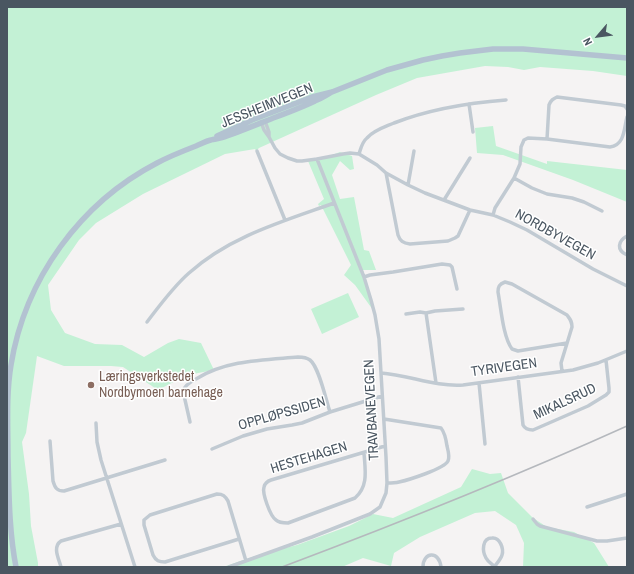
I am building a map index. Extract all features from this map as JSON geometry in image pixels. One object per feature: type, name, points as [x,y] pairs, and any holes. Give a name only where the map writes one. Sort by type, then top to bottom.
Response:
[{"type":"main road","name":"JESSHEIMVEGEN","points":[[210,140],[264,122],[387,70],[442,56],[477,51],[523,49],[627,58]]},
{"type":"main road","name":"JESSHEIMVEGEN","points":[[16,567],[11,533],[8,491],[8,401],[11,365],[15,343],[30,298],[59,247],[87,214],[102,200],[146,169],[169,157],[261,116],[312,97],[332,92]]},
{"type":"street","points":[[547,139],[549,105],[550,101],[557,97],[621,105],[625,106],[627,109]]},
{"type":"street","points":[[261,116],[264,122],[264,130],[274,148],[280,154],[297,161],[350,153],[360,154],[362,145],[366,138],[380,129],[447,107],[506,100]]},
{"type":"street","points":[[469,104],[473,132]]},
{"type":"street","points":[[493,215],[495,208],[514,178],[520,164],[521,147],[524,140],[528,138],[547,139],[614,147],[618,145],[622,139],[627,117]]},
{"type":"street","points":[[257,151],[285,220]]},
{"type":"street","points":[[408,185],[414,151]]},
{"type":"street","name":"NORDBYVEGEN","points":[[360,154],[386,173],[408,185],[470,210],[493,215],[528,230],[593,269],[627,286]]},
{"type":"street","points":[[444,200],[470,158]]},
{"type":"street","name":"TRAVBANEVEGEN","points":[[229,567],[370,514],[380,507],[386,493],[387,483],[379,338],[372,300],[317,159]]},
{"type":"street","points":[[386,173],[398,235],[401,241],[405,243],[410,244],[455,238],[458,236],[470,210]]},
{"type":"street","points":[[514,178],[547,194],[572,198],[602,211]]},
{"type":"street","points":[[147,322],[179,282],[198,265],[235,242],[259,230],[334,203]]},
{"type":"street","points":[[627,236],[622,240],[620,247],[621,251],[627,255]]},
{"type":"street","points":[[364,277],[442,264],[450,265],[452,267],[457,289]]},
{"type":"street","points":[[562,371],[562,363],[572,326],[572,322],[567,315],[512,284],[505,282],[499,285],[498,292],[505,334],[512,349],[518,351],[567,343]]},
{"type":"street","points":[[406,314],[463,309]]},
{"type":"street","points":[[426,313],[436,383]]},
{"type":"street","name":"TYRIVEGEN","points":[[381,373],[455,385],[479,383],[584,367],[627,351]]},
{"type":"street","points":[[190,422],[183,391],[184,387],[201,375],[224,366],[298,357],[305,357],[312,361],[317,371],[330,412]]},
{"type":"street","name":"MIKALSRUD","points":[[518,378],[523,425],[526,429],[533,430],[574,413],[606,395],[610,388],[606,360]]},
{"type":"street","points":[[479,383],[485,444]]},
{"type":"street","name":"OPPLØPSSIDEN","points":[[212,449],[243,436],[267,429],[292,425],[382,396]]},
{"type":"street","points":[[384,418],[441,428],[445,436],[449,457],[444,465],[436,469],[398,483],[387,483]]},
{"type":"street","points":[[96,423],[97,442],[135,567]]},
{"type":"street","points":[[50,441],[53,482],[56,489],[60,491],[165,460]]},
{"type":"street","name":"HESTEHAGEN","points":[[364,452],[365,482],[363,489],[355,498],[288,523],[279,522],[273,518],[264,493],[264,486],[267,482],[271,480],[364,452],[385,446]]},
{"type":"street","points":[[239,540],[161,562],[158,561],[153,555],[144,525],[144,520],[150,515],[217,494],[222,494],[228,501],[246,561]]},
{"type":"street","points":[[587,507],[627,494]]},
{"type":"street","points":[[533,519],[540,526],[591,540],[607,541],[627,538]]},
{"type":"street","points":[[61,567],[56,551],[56,546],[58,543],[121,524]]},
{"type":"street","points":[[492,538],[497,539],[501,543],[502,549],[502,555],[495,567],[486,558],[484,551],[484,544],[487,539],[492,538]]},
{"type":"street","points":[[423,567],[425,558],[430,555],[438,558],[441,567]]},
{"type":"green space","points":[[7,7],[627,7],[627,76],[593,71],[540,67],[524,70],[508,67],[485,66],[417,78],[259,148],[256,151],[255,149],[225,154],[143,194],[96,223],[79,240],[48,285],[51,310],[65,333],[95,344],[122,345],[144,357],[168,343],[179,339],[201,343],[214,370],[183,377],[158,390],[123,367],[64,366],[37,356],[26,433],[22,442],[29,494],[31,526],[38,567],[7,567]]},
{"type":"green space","points":[[493,126],[496,146],[547,164],[547,161],[627,170],[627,202],[573,180],[503,155],[477,153],[475,128]]},
{"type":"green space","points":[[340,152],[352,156],[354,169],[350,170],[340,161],[332,175],[340,199],[354,197],[364,250],[369,251],[376,270],[363,270],[373,310],[355,285],[344,275],[351,265],[321,205],[319,206],[318,204],[324,199],[308,161],[316,161]]},
{"type":"green space","points":[[348,293],[359,317],[322,334],[311,309]]},
{"type":"green space","points":[[472,469],[490,474],[501,473],[508,493],[533,518],[547,527],[574,532],[594,543],[609,567],[523,567],[524,543],[516,525],[495,511],[475,513],[420,537],[394,553],[391,566],[363,558],[342,567],[223,567],[261,554],[297,545],[349,526],[373,514],[393,518],[461,487]]},
{"type":"railway","points":[[282,567],[456,499],[627,426]]},
{"type":"place","name":"Læringsverkstedet Nordbymoen barnehage","points":[[91,385]]}]
